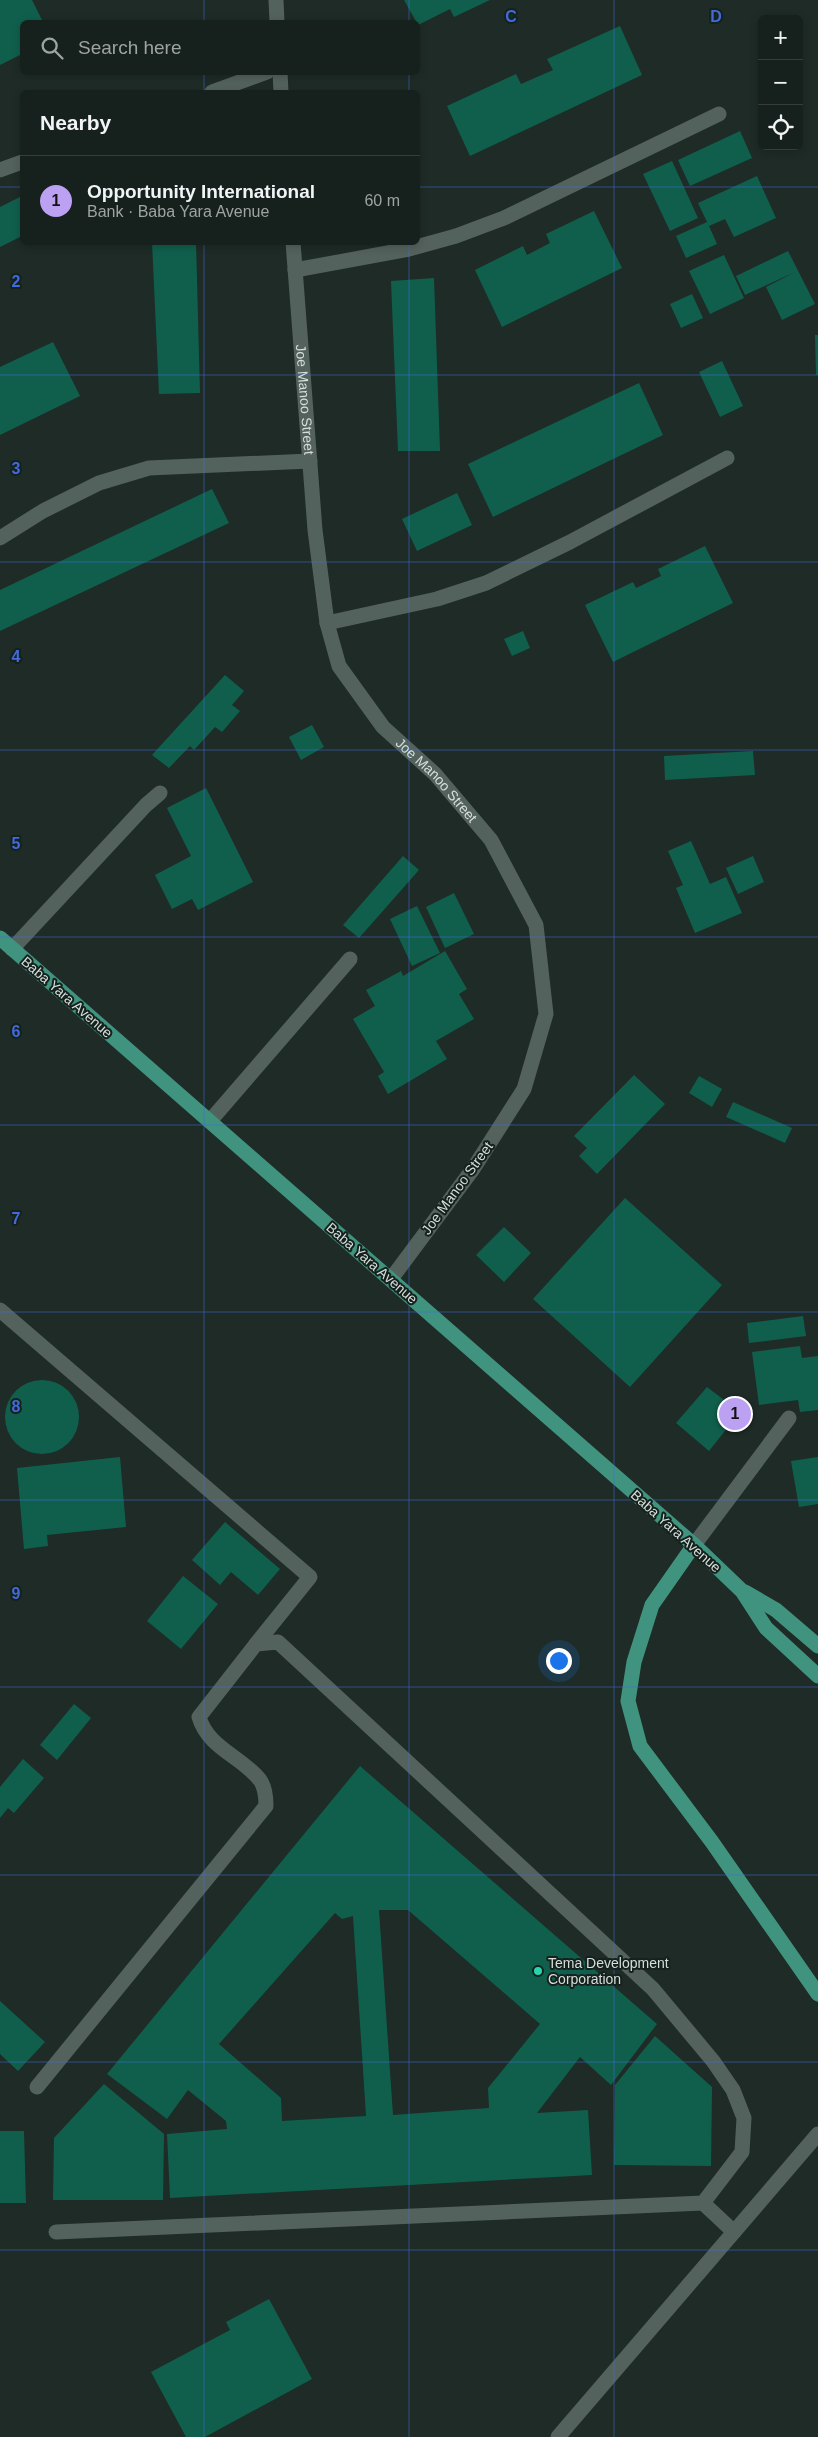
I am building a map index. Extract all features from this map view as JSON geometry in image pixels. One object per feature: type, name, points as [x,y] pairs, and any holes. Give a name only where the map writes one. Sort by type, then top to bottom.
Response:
[{"type":"main road","name":"Baba Yara Avenue","points":[[0,938],[694,1545],[742,1591],[766,1628],[818,1676]]},
{"type":"main road","points":[[694,1545],[652,1605],[634,1662],[628,1701],[640,1746],[712,1842],[818,1994]]},
{"type":"main road","name":"Baba Yara Avenue","points":[[742,1591],[776,1610],[818,1646]]},
{"type":"street","points":[[276,0],[277,20]]},
{"type":"street","points":[[218,90],[259,75]]},
{"type":"street","points":[[280,75],[281,90]]},
{"type":"street","points":[[295,270],[409,248],[456,236],[504,218],[719,114]]},
{"type":"street","points":[[0,170],[20,163]]},
{"type":"street","name":"Joe Manoo Street","points":[[293,245],[315,530],[327,623],[339,666],[383,727],[435,774],[491,840],[536,924],[546,1014],[524,1089],[473,1169],[391,1279]]},
{"type":"street","points":[[327,623],[436,599],[486,583],[570,542],[727,458]]},
{"type":"street","points":[[0,538],[43,511],[99,483],[149,468],[310,462]]},
{"type":"street","points":[[12,949],[160,793]]},
{"type":"street","points":[[210,1121],[350,959]]},
{"type":"street","points":[[0,1310],[310,1577],[199,1717],[202,1727],[209,1738],[260,1780],[265,1792],[266,1806],[36,2087]]},
{"type":"street","points":[[694,1545],[789,1418]]},
{"type":"street","points":[[256,1644],[278,1642],[653,1990],[713,2061],[733,2090],[744,2118],[742,2152],[703,2202]]},
{"type":"street","points":[[558,2437],[818,2134]]},
{"type":"street","points":[[56,2232],[703,2202],[734,2232]]},
{"type":"building","points":[[0,0],[32,0],[42,20],[20,20],[20,55],[0,65]]},
{"type":"building","points":[[404,0],[490,0],[454,17],[450,9],[420,24],[420,20],[415,20]]},
{"type":"building","points":[[620,26],[642,75],[470,156],[447,106],[516,74],[521,84],[553,70],[547,59]]},
{"type":"building","points":[[740,131],[752,158],[690,186],[678,160]]},
{"type":"building","points":[[672,161],[698,218],[670,231],[643,174]]},
{"type":"building","points":[[757,176],[776,218],[734,237],[725,219],[709,226],[717,244],[686,258],[676,236],[707,222],[698,203]]},
{"type":"building","points":[[20,197],[20,237],[0,247],[0,207]]},
{"type":"building","points":[[594,211],[622,268],[502,327],[475,270],[523,246],[527,255],[550,243],[546,234]]},
{"type":"building","points":[[152,245],[196,245],[200,393],[159,394]]},
{"type":"building","points":[[788,251],[815,304],[782,320],[766,287],[795,272],[745,295],[736,276]]},
{"type":"building","points":[[724,255],[744,298],[710,314],[689,271]]},
{"type":"building","points":[[434,278],[440,451],[398,451],[391,281]]},
{"type":"building","points":[[692,294],[703,318],[681,328],[670,304]]},
{"type":"building","points":[[815,335],[818,335],[818,375],[816,375]]},
{"type":"building","points":[[53,342],[80,396],[0,435],[0,367]]},
{"type":"building","points":[[722,361],[743,406],[720,417],[699,372]]},
{"type":"building","points":[[639,383],[663,435],[493,517],[468,464]]},
{"type":"building","points":[[212,489],[229,523],[0,631],[0,590]]},
{"type":"building","points":[[457,493],[472,525],[417,551],[402,519]]},
{"type":"building","points":[[705,546],[733,603],[613,662],[585,605],[633,582],[636,588],[661,576],[658,569]]},
{"type":"building","points":[[523,631],[530,648],[512,656],[504,639]]},
{"type":"building","points":[[225,675],[244,691],[232,705],[240,711],[222,732],[215,727],[194,750],[190,746],[169,768],[152,755]]},
{"type":"building","points":[[312,725],[324,747],[301,760],[289,737]]},
{"type":"building","points":[[753,751],[755,775],[665,780],[664,756]]},
{"type":"building","points":[[206,788],[253,882],[198,910],[192,899],[172,909],[155,875],[191,856],[167,808]]},
{"type":"building","points":[[691,841],[710,884],[726,877],[742,913],[695,933],[676,888],[683,885],[668,851]]},
{"type":"building","points":[[403,856],[419,870],[359,938],[343,925]]},
{"type":"building","points":[[753,856],[764,882],[738,894],[726,868]]},
{"type":"building","points":[[454,893],[474,934],[445,948],[426,907]]},
{"type":"building","points":[[417,906],[440,953],[412,966],[390,919]]},
{"type":"building","points":[[445,951],[467,989],[459,994],[474,1019],[436,1041],[447,1059],[388,1094],[378,1076],[384,1072],[353,1019],[375,1006],[366,990],[401,971],[403,976]]},
{"type":"building","points":[[634,1075],[665,1104],[597,1174],[579,1156],[587,1148],[574,1136]]},
{"type":"building","points":[[699,1076],[722,1089],[712,1107],[689,1093]]},
{"type":"building","points":[[733,1102],[792,1128],[785,1143],[726,1117]]},
{"type":"building","points":[[625,1198],[722,1285],[630,1387],[533,1299]]},
{"type":"building","points":[[504,1227],[531,1253],[504,1282],[476,1255]]},
{"type":"building","points":[[803,1316],[806,1336],[749,1343],[747,1323]]},
{"type":"building","points":[[800,1346],[802,1358],[818,1356],[818,1410],[800,1412],[798,1400],[759,1405],[752,1352]]},
{"type":"building","points":[[42,1380],[56,1383],[68,1391],[76,1403],[79,1417],[76,1431],[68,1443],[56,1451],[42,1454],[28,1451],[16,1443],[8,1431],[5,1417],[8,1403],[16,1391],[28,1383]]},
{"type":"building","points":[[707,1387],[740,1412],[709,1451],[676,1423]]},
{"type":"building","points":[[120,1457],[126,1527],[47,1535],[48,1546],[24,1549],[17,1468]]},
{"type":"building","points":[[818,1457],[818,1504],[799,1507],[791,1461]]},
{"type":"building","points":[[225,1522],[280,1569],[258,1595],[231,1572],[220,1585],[192,1560]]},
{"type":"building","points":[[183,1576],[218,1604],[181,1649],[147,1621]]},
{"type":"building","points":[[74,1704],[91,1718],[57,1760],[40,1745]]},
{"type":"building","points":[[23,1759],[44,1778],[14,1813],[8,1808],[0,1818],[0,1787]]},
{"type":"building","name":"Tema Development Corporation","points":[[360,1766],[657,2024],[611,2085],[580,2057],[537,2113],[588,2110],[592,2175],[170,2198],[167,2134],[227,2129],[226,2121],[188,2090],[167,2119],[107,2074]],"holes":[[[379,1910],[408,1910],[540,2024],[488,2088],[489,2108],[393,2115]],[[335,1913],[342,1919],[353,1916],[366,2116],[282,2121],[281,2098],[219,2044]]]},
{"type":"building","points":[[0,2001],[45,2042],[18,2071],[0,2054]]},
{"type":"building","points":[[655,2036],[712,2087],[711,2166],[614,2165],[615,2085]]},
{"type":"building","points":[[104,2084],[164,2134],[163,2200],[53,2200],[54,2138]]},
{"type":"building","points":[[0,2131],[24,2131],[26,2203],[0,2203]]},
{"type":"building","points":[[269,2299],[312,2379],[205,2437],[186,2437],[151,2372],[230,2330],[226,2322]]},
{"type":"place","name":"Opportunity International","points":[[735,1414]]},
{"type":"place","name":"Tema Development Corporation","points":[[538,1971]]}]
